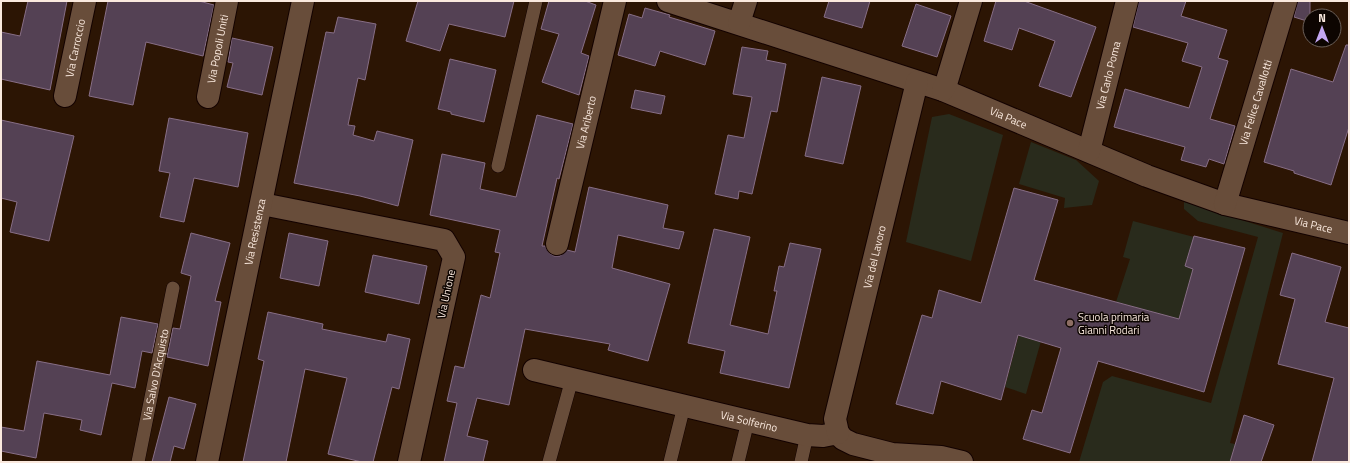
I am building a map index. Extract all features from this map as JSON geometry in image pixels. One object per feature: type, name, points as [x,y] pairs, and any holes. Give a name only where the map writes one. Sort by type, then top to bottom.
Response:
[{"type":"street","name":"Via Carroccio","points":[[65,96],[85,1]]},
{"type":"street","name":"Via Popoli Uniti","points":[[208,97],[227,1]]},
{"type":"street","name":"Via Resistenza","points":[[207,462],[262,204],[303,1]]},
{"type":"street","name":"Via Ariberto","points":[[557,244],[615,1]]},
{"type":"street","name":"Via Pace","points":[[668,1],[739,23],[806,47],[943,90],[1147,176],[1225,204],[1349,233]]},
{"type":"street","points":[[739,23],[746,1]]},
{"type":"street","points":[[943,90],[971,1]]},
{"type":"street","name":"Via Carlo Poma","points":[[1089,151],[1127,1]]},
{"type":"street","name":"Via Felice Cavallotti","points":[[1225,204],[1286,1]]},
{"type":"street","name":"Via del Lavoro","points":[[838,433],[835,419],[917,82]]},
{"type":"street","name":"Via Unione","points":[[262,204],[444,240],[454,257],[409,462]]},
{"type":"street","name":"Via Solferino","points":[[534,370],[807,435],[823,436],[838,433]]},
{"type":"street","points":[[838,433],[844,439],[853,444],[891,458],[942,457],[962,462]]},
{"type":"lane","points":[[498,166],[536,1]]},
{"type":"lane","name":"Via Salvo D'Acquisto","points":[[138,462],[173,288]]},
{"type":"lane","points":[[549,462],[572,379]]},
{"type":"lane","points":[[670,462],[684,406]]},
{"type":"lane","points":[[738,462],[748,421]]},
{"type":"lane","points":[[801,462],[807,435]]},
{"type":"green space","points":[[949,114],[1003,135],[971,261],[906,242],[932,117]]},
{"type":"green space","points":[[1031,142],[1076,160],[1099,181],[1092,205],[1064,208],[1065,198],[1019,184]]},
{"type":"green space","points":[[1184,202],[1283,233],[1230,443],[1235,444],[1230,462],[1079,462],[1103,382],[1112,376],[1211,403],[1258,237],[1198,221],[1184,209]]},
{"type":"green space","points":[[1133,221],[1194,237],[1185,265],[1193,269],[1179,319],[1116,302],[1130,259],[1123,257]]},
{"type":"green space","points":[[1023,319],[1045,327],[1026,394],[1005,387]]},
{"type":"building","points":[[28,1],[67,1],[50,90],[1,79],[1,32],[20,36]]},
{"type":"building","points":[[108,1],[199,1],[214,5],[203,56],[146,42],[133,105],[89,96]]},
{"type":"building","points":[[418,1],[514,1],[505,37],[449,24],[440,51],[406,41]]},
{"type":"building","points":[[549,1],[585,1],[596,5],[581,53],[589,56],[579,95],[542,82],[559,34],[541,29]]},
{"type":"building","points":[[829,1],[870,1],[862,28],[824,17]]},
{"type":"building","points":[[996,1],[1024,1],[1096,27],[1071,97],[1039,86],[1055,41],[1019,28],[1012,50],[984,41]]},
{"type":"building","points":[[1139,1],[1186,1],[1181,16],[1227,30],[1218,58],[1228,61],[1210,119],[1235,126],[1224,164],[1209,159],[1206,167],[1181,160],[1185,147],[1114,127],[1125,89],[1189,108],[1202,67],[1182,61],[1188,43],[1133,27]]},
{"type":"building","points":[[1298,1],[1310,1],[1310,8],[1302,8],[1302,20],[1294,17]]},
{"type":"building","points":[[916,4],[951,16],[937,57],[902,46]]},
{"type":"building","points":[[645,8],[715,31],[705,65],[660,51],[655,66],[618,55],[629,14],[642,18]]},
{"type":"building","points":[[338,17],[376,24],[365,80],[358,78],[348,125],[355,126],[353,135],[374,141],[377,131],[413,140],[398,206],[360,196],[294,183],[326,32],[334,33]]},
{"type":"building","points":[[232,38],[273,47],[262,95],[227,87],[233,63],[228,62]]},
{"type":"building","points":[[1346,45],[1349,45],[1349,127],[1331,185],[1294,173],[1294,171],[1264,162],[1291,69],[1333,82]]},
{"type":"building","points":[[742,47],[768,51],[766,60],[786,64],[777,112],[771,111],[752,194],[739,191],[738,199],[715,194],[728,135],[744,138],[752,97],[733,94]]},
{"type":"building","points":[[450,59],[496,70],[484,122],[451,114],[451,112],[438,109]]},
{"type":"building","points":[[822,77],[861,86],[843,164],[805,156]]},
{"type":"building","points":[[635,90],[665,96],[661,114],[631,108]]},
{"type":"building","points":[[537,115],[573,124],[559,179],[557,178],[542,246],[545,246],[549,253],[554,256],[560,256],[567,250],[575,252],[589,187],[668,205],[663,228],[684,232],[679,249],[618,235],[612,268],[670,284],[648,361],[608,350],[610,344],[525,329],[509,405],[477,398],[467,436],[488,441],[483,462],[444,462],[457,403],[447,401],[455,366],[464,368],[481,295],[490,298],[500,253],[495,252],[500,230],[430,215],[442,154],[485,163],[480,189],[516,197]]},
{"type":"building","points":[[169,118],[248,133],[238,187],[194,178],[184,222],[160,217],[170,173],[159,171]]},
{"type":"building","points":[[1,120],[74,136],[49,241],[10,232],[17,202],[1,198]]},
{"type":"building","points":[[1014,188],[1058,200],[1034,280],[1179,319],[1193,269],[1185,266],[1194,236],[1245,248],[1204,392],[1098,361],[1070,453],[1023,439],[1032,410],[1042,413],[1061,348],[1018,335],[1001,400],[941,381],[933,414],[896,404],[922,315],[932,318],[939,290],[981,303]]},
{"type":"building","points":[[714,229],[750,237],[730,325],[768,334],[777,291],[774,291],[779,266],[784,267],[790,243],[821,249],[789,388],[720,373],[725,351],[688,343]]},
{"type":"building","points":[[191,233],[230,243],[215,301],[221,302],[208,366],[167,357],[173,328],[180,329],[191,276],[181,273]]},
{"type":"building","points":[[289,233],[328,241],[319,286],[280,278]]},
{"type":"building","points":[[1292,253],[1341,267],[1325,322],[1349,328],[1349,462],[1312,462],[1334,378],[1278,364],[1295,299],[1280,295]]},
{"type":"building","points":[[373,255],[427,266],[419,304],[365,292]]},
{"type":"building","points":[[268,312],[323,324],[322,329],[386,342],[388,334],[410,339],[399,389],[392,387],[373,462],[362,462],[328,454],[347,378],[305,369],[286,462],[243,462],[264,361],[258,359]]},
{"type":"building","points":[[121,317],[158,324],[152,353],[142,351],[135,388],[112,383],[101,435],[80,430],[82,420],[44,413],[36,458],[1,451],[1,427],[24,431],[37,361],[110,375]]},
{"type":"building","points":[[169,397],[196,404],[184,449],[174,446],[170,462],[152,462]]},
{"type":"building","points":[[1244,415],[1274,425],[1261,462],[1230,462]]},
{"type":"place","name":"Scuola primaria Gianni Rodari","points":[[1070,323]]}]
